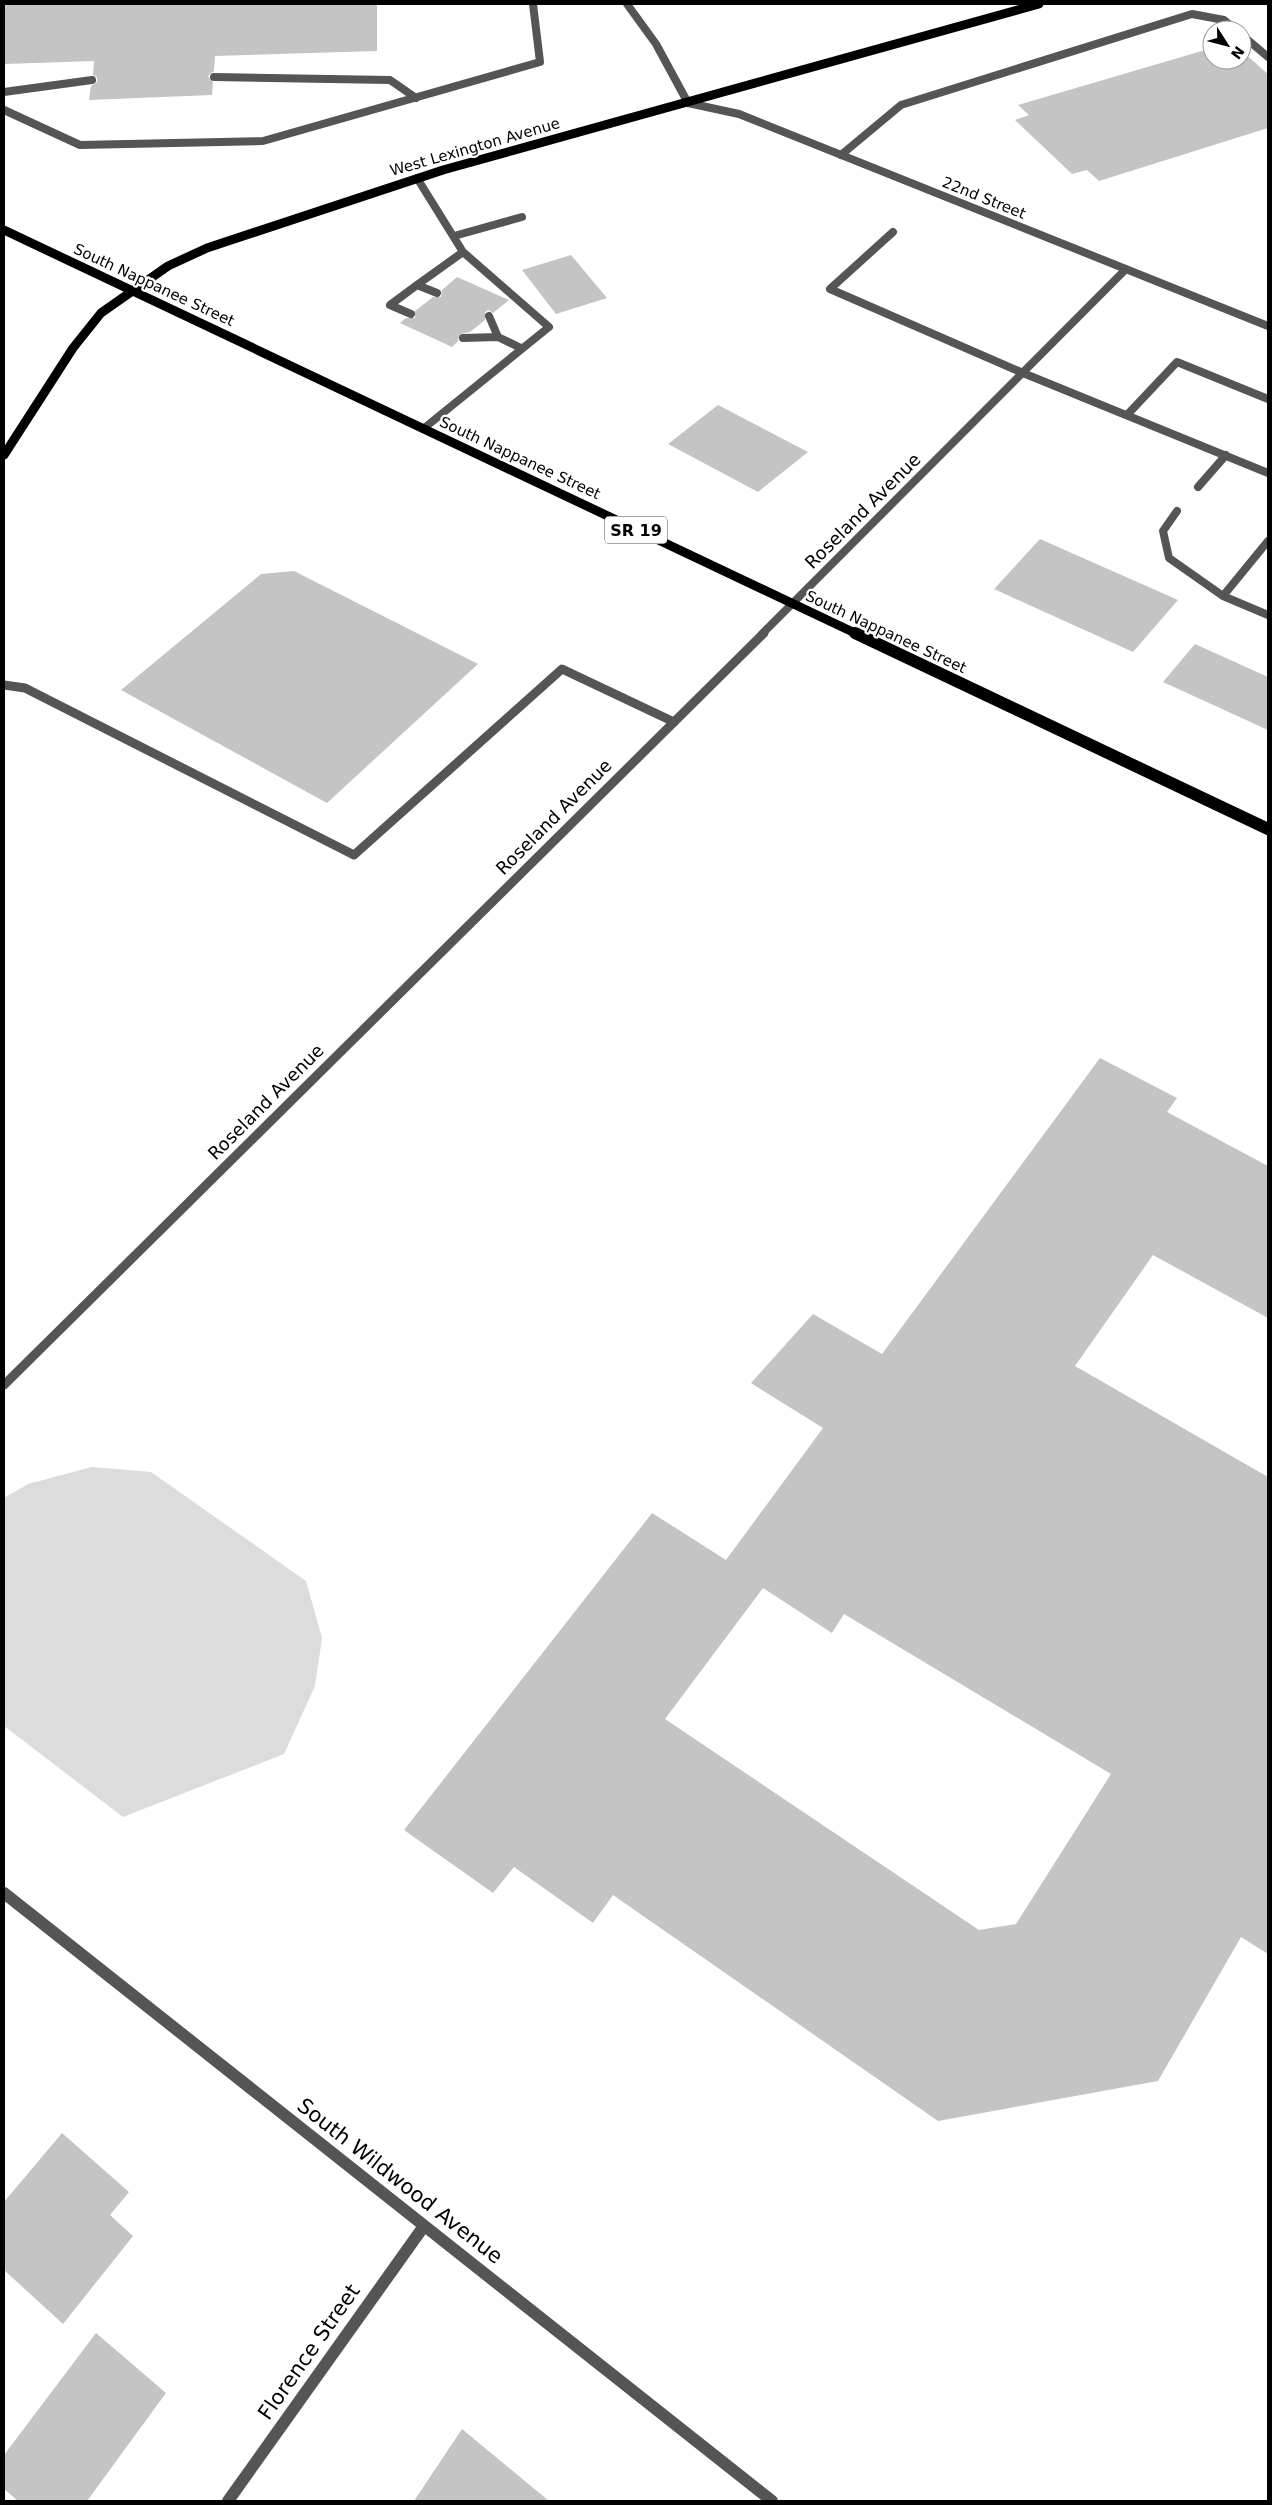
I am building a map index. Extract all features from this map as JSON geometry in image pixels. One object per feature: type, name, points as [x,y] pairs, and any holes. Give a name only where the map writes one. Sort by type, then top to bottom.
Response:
[{"type":"main road","name":"West Lexington Avenue","points":[[4,454],[72,348],[101,313],[168,266],[207,248],[417,178],[1039,4]]},
{"type":"main road","name":"South Nappanee Street","points":[[4,230],[1268,829]]},
{"type":"street","points":[[4,110],[80,145],[263,141],[540,62],[533,4]]},
{"type":"street","points":[[628,4],[656,44],[688,103]]},
{"type":"street","points":[[840,155],[901,105],[1192,14],[1224,20]]},
{"type":"street","points":[[1252,43],[1268,57]]},
{"type":"street","points":[[214,76],[390,80],[416,98]]},
{"type":"street","points":[[4,92],[92,80]]},
{"type":"street","name":"22nd Street","points":[[688,103],[739,114],[1268,326]]},
{"type":"street","points":[[417,178],[463,252],[549,327],[423,429]]},
{"type":"street","points":[[454,236],[522,217]]},
{"type":"street","points":[[893,232],[830,289],[1023,373],[1268,473]]},
{"type":"street","points":[[411,314],[390,305],[463,252]]},
{"type":"street","name":"Roseland Avenue","points":[[4,1385],[793,604],[1125,270]]},
{"type":"street","points":[[417,285],[438,294]]},
{"type":"street","points":[[489,316],[498,336]]},
{"type":"street","points":[[463,338],[498,336],[522,348]]},
{"type":"street","points":[[1127,415],[1176,362],[1268,399]]},
{"type":"street","points":[[1198,487],[1226,455]]},
{"type":"street","points":[[1177,511],[1163,530],[1169,558],[1223,596],[1268,615]]},
{"type":"street","points":[[1223,596],[1268,541]]},
{"type":"street","points":[[4,685],[25,688],[354,855],[562,669],[674,722]]},
{"type":"street","name":"South Wildwood Avenue","points":[[4,1893],[772,2501]]},
{"type":"street","name":"Florence Street","points":[[228,2501],[424,2226]]},
{"type":"shaded area","points":[[92,1467],[151,1472],[306,1581],[322,1638],[315,1686],[284,1754],[123,1817],[4,1726],[4,1498],[28,1484]]},
{"type":"building","points":[[4,4],[377,4],[377,51],[215,56],[214,71],[208,76],[213,82],[212,95],[89,100],[91,86],[97,82],[97,77],[93,75],[94,61],[4,64]]},
{"type":"building","points":[[1202,51],[1202,70],[1252,70],[1252,60],[1268,74],[1268,128],[1099,181],[1087,170],[1072,174],[1015,120],[1029,115],[1018,105]]},
{"type":"building","points":[[571,255],[607,298],[556,314],[522,270]]},
{"type":"building","points":[[457,277],[509,300],[493,313],[489,310],[485,312],[485,320],[470,332],[460,334],[458,341],[452,347],[400,323],[406,318],[415,318],[415,311],[433,297],[441,297],[442,290]]},
{"type":"building","points":[[718,405],[808,452],[758,492],[668,444]]},
{"type":"building","points":[[1040,539],[1178,600],[1133,652],[994,589]]},
{"type":"building","points":[[294,571],[478,664],[327,803],[121,690],[261,574]]},
{"type":"building","points":[[1195,644],[1268,677],[1268,730],[1163,682]]},
{"type":"building","points":[[1100,1058],[1177,1098],[1167,1112],[1268,1166],[1268,1318],[1153,1255],[1075,1366],[1268,1477],[1268,1954],[1241,1937],[1158,2081],[938,2121],[613,1895],[593,1923],[514,1867],[493,1893],[404,1830],[652,1513],[726,1560],[823,1428],[751,1383],[813,1314],[882,1354]],"holes":[[[763,1588],[832,1633],[844,1614],[1111,1774],[1016,1924],[979,1930],[665,1719]]]},
{"type":"building","points":[[62,2133],[129,2192],[110,2215],[133,2236],[63,2324],[4,2270],[4,2202]]},
{"type":"building","points":[[96,2333],[166,2393],[87,2501],[18,2501],[4,2489],[4,2455]]},
{"type":"building","points":[[462,2429],[549,2501],[414,2501]]}]
